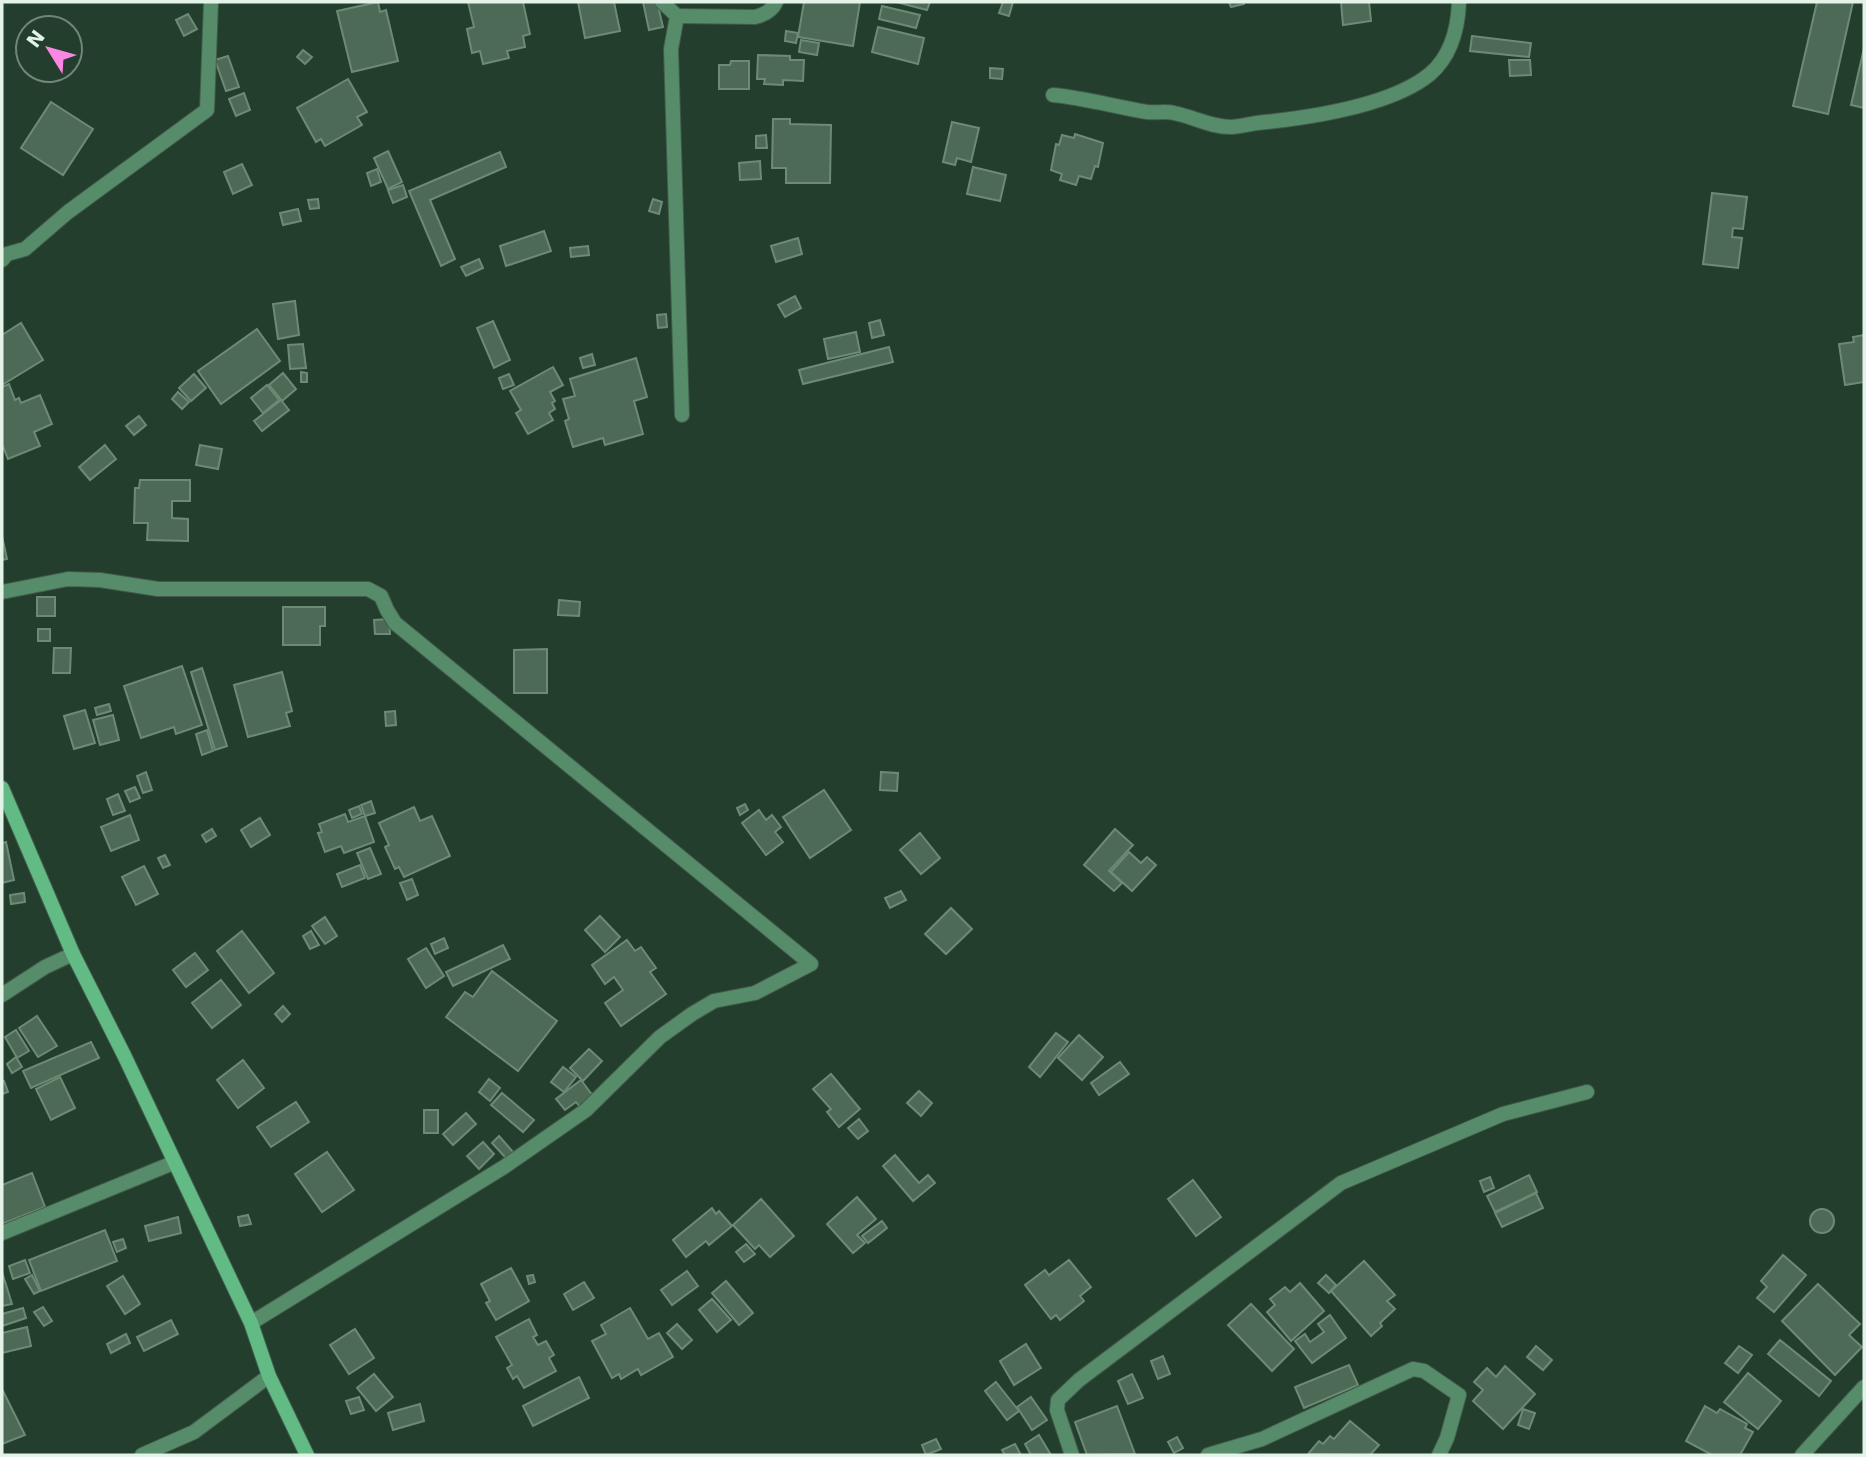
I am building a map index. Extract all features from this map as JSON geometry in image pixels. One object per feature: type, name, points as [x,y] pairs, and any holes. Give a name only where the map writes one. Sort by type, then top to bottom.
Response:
[{"type":"street","points":[[2,260],[7,254],[24,249],[68,212],[206,110],[211,2]]},
{"type":"street","points":[[662,2],[677,16],[755,17],[763,16],[776,2]]},
{"type":"street","points":[[1053,95],[1085,98],[1149,112],[1173,113],[1202,123],[1230,127],[1285,122],[1336,113],[1399,92],[1431,74],[1450,48],[1458,20],[1459,2]]},
{"type":"street","points":[[677,16],[671,48],[682,415]]},
{"type":"street","points":[[2,592],[68,579],[100,580],[168,589],[368,589],[381,596],[395,623],[811,964],[755,993],[714,1000],[692,1014],[660,1037],[586,1110],[504,1167],[251,1323]]},
{"type":"street","points":[[2,788],[73,954],[251,1323],[269,1376],[307,1455]]},
{"type":"street","points":[[2,995],[45,967],[73,954]]},
{"type":"street","points":[[1072,1455],[1057,1410],[1058,1400],[1079,1380],[1341,1183],[1503,1115],[1587,1092]]},
{"type":"street","points":[[2,1233],[173,1163]]},
{"type":"street","points":[[1208,1455],[1262,1439],[1413,1369],[1424,1371],[1459,1395],[1439,1455]]},
{"type":"street","points":[[142,1455],[194,1432],[269,1376]]},
{"type":"street","points":[[1802,1455],[1864,1387]]},
{"type":"building","points":[[378,2],[380,12],[386,10],[398,61],[352,72],[337,11]]},
{"type":"building","points":[[468,2],[523,2],[530,34],[523,36],[525,47],[507,51],[509,58],[483,64],[480,51],[472,53],[467,29],[474,27]]},
{"type":"building","points":[[578,2],[614,2],[620,31],[585,38]]},
{"type":"building","points":[[643,2],[657,2],[663,27],[649,30]]},
{"type":"building","points":[[804,2],[860,2],[853,46],[798,37]]},
{"type":"building","points":[[896,2],[930,2],[927,10]]},
{"type":"building","points":[[1003,2],[1013,2],[1009,16],[999,13]]},
{"type":"building","points":[[1229,2],[1244,2],[1244,4],[1231,7]]},
{"type":"building","points":[[1341,2],[1369,2],[1371,21],[1343,25]]},
{"type":"building","points":[[1817,2],[1853,2],[1828,114],[1793,106]]},
{"type":"building","points":[[882,6],[920,15],[916,28],[879,19]]},
{"type":"building","points":[[188,14],[197,29],[184,36],[176,20]]},
{"type":"building","points":[[878,27],[924,38],[918,64],[872,52]]},
{"type":"building","points":[[786,31],[798,33],[796,43],[785,41]]},
{"type":"building","points":[[1472,36],[1531,43],[1529,57],[1470,51]]},
{"type":"building","points":[[801,40],[819,43],[817,55],[799,52]]},
{"type":"building","points":[[1864,48],[1864,108],[1851,105]]},
{"type":"building","points":[[303,50],[312,57],[305,64],[297,57]]},
{"type":"building","points":[[758,55],[790,56],[790,60],[804,60],[803,81],[783,80],[783,85],[764,84],[765,79],[757,79]]},
{"type":"building","points":[[228,56],[239,87],[226,91],[215,60]]},
{"type":"building","points":[[1509,60],[1530,60],[1531,75],[1510,76]]},
{"type":"building","points":[[731,61],[749,61],[749,89],[719,89],[719,65],[730,65]]},
{"type":"building","points":[[990,68],[1003,69],[1002,79],[990,78]]},
{"type":"building","points":[[348,79],[367,112],[357,117],[362,125],[325,146],[321,139],[316,142],[297,108]]},
{"type":"building","points":[[244,93],[250,110],[236,116],[229,99]]},
{"type":"building","points":[[51,102],[93,129],[63,175],[21,148]]},
{"type":"building","points":[[773,119],[790,119],[790,124],[831,125],[830,183],[786,183],[786,168],[772,168]]},
{"type":"building","points":[[952,122],[979,128],[971,162],[957,158],[955,165],[943,162]]},
{"type":"building","points":[[1075,134],[1103,143],[1098,167],[1095,166],[1091,179],[1079,176],[1076,185],[1060,180],[1062,174],[1051,170],[1056,144],[1059,145],[1062,135],[1074,138]]},
{"type":"building","points":[[766,135],[767,148],[756,148],[756,136]]},
{"type":"building","points":[[388,151],[402,182],[388,189],[374,158]]},
{"type":"building","points":[[500,152],[506,167],[430,200],[455,259],[441,266],[409,191]]},
{"type":"building","points":[[760,161],[761,179],[740,180],[739,163]]},
{"type":"building","points":[[242,164],[252,185],[233,194],[224,172]]},
{"type":"building","points":[[973,167],[1006,175],[1000,201],[967,194]]},
{"type":"building","points":[[377,169],[381,182],[371,186],[367,173]]},
{"type":"building","points":[[403,185],[407,197],[393,203],[388,190]]},
{"type":"building","points":[[1712,193],[1747,197],[1743,229],[1733,228],[1732,237],[1742,238],[1738,268],[1703,264]]},
{"type":"building","points":[[318,199],[319,208],[310,209],[308,200]]},
{"type":"building","points":[[653,199],[662,202],[659,214],[649,211]]},
{"type":"building","points":[[298,209],[301,221],[283,225],[280,213]]},
{"type":"building","points":[[544,231],[551,251],[506,266],[500,246]]},
{"type":"building","points":[[798,238],[802,254],[776,262],[771,246]]},
{"type":"building","points":[[588,246],[589,255],[571,257],[570,248]]},
{"type":"building","points":[[479,259],[483,268],[466,276],[461,267]]},
{"type":"building","points":[[795,296],[801,308],[785,317],[778,305]]},
{"type":"building","points":[[295,301],[299,335],[278,339],[273,304]]},
{"type":"building","points":[[666,314],[667,327],[658,328],[657,315]]},
{"type":"building","points":[[880,320],[884,335],[872,338],[869,323]]},
{"type":"building","points":[[493,321],[510,360],[494,368],[477,328]]},
{"type":"building","points":[[21,323],[43,360],[2,385],[2,335]]},
{"type":"building","points":[[257,329],[280,361],[221,404],[198,371]]},
{"type":"building","points":[[856,332],[860,352],[828,359],[824,339]]},
{"type":"building","points":[[1864,335],[1864,382],[1845,385],[1839,344],[1854,342],[1853,337]]},
{"type":"building","points":[[303,344],[306,368],[290,369],[288,345]]},
{"type":"building","points":[[889,347],[893,362],[803,384],[799,370]]},
{"type":"building","points":[[592,354],[595,365],[583,368],[580,358]]},
{"type":"building","points":[[636,358],[647,397],[634,401],[643,434],[605,445],[603,438],[573,447],[565,421],[569,419],[563,399],[575,396],[570,379]]},
{"type":"building","points":[[553,367],[563,385],[550,392],[555,401],[552,403],[555,409],[549,413],[553,420],[528,434],[516,413],[521,410],[510,391]]},
{"type":"building","points":[[301,372],[307,373],[307,382],[301,382]]},
{"type":"building","points":[[283,373],[296,389],[282,401],[269,385]]},
{"type":"building","points":[[194,374],[206,388],[191,401],[179,388]]},
{"type":"building","points":[[509,374],[514,385],[503,389],[499,378]]},
{"type":"building","points":[[9,384],[15,400],[19,398],[21,403],[40,395],[52,424],[34,432],[40,446],[8,459],[2,444],[2,387]]},
{"type":"building","points":[[267,385],[279,400],[263,413],[251,398]]},
{"type":"building","points":[[178,392],[189,402],[182,409],[172,399]]},
{"type":"building","points":[[281,400],[289,410],[262,431],[254,421]]},
{"type":"building","points":[[139,416],[146,425],[134,435],[126,426]]},
{"type":"building","points":[[105,445],[116,459],[90,480],[79,467]]},
{"type":"building","points":[[200,445],[222,449],[218,469],[196,465]]},
{"type":"building","points":[[140,480],[190,480],[190,501],[172,501],[172,518],[188,519],[188,541],[147,540],[148,523],[134,523],[135,488],[139,488]]},
{"type":"building","points":[[2,536],[7,559],[2,560]]},
{"type":"building","points":[[37,597],[55,597],[55,616],[37,616]]},
{"type":"building","points":[[559,600],[580,602],[579,616],[558,615]]},
{"type":"building","points":[[283,607],[325,607],[325,626],[320,626],[320,645],[283,645]]},
{"type":"building","points":[[389,619],[390,634],[375,634],[374,620]]},
{"type":"building","points":[[38,629],[50,629],[50,641],[38,641]]},
{"type":"building","points":[[54,648],[71,648],[70,673],[53,673]]},
{"type":"building","points":[[547,649],[547,693],[514,693],[514,650]]},
{"type":"building","points":[[182,666],[202,725],[176,734],[174,727],[141,738],[124,686]]},
{"type":"building","points":[[202,668],[227,746],[215,750],[191,672]]},
{"type":"building","points":[[282,672],[292,711],[286,713],[290,726],[248,737],[234,685]]},
{"type":"building","points":[[109,704],[111,711],[97,715],[95,708]]},
{"type":"building","points":[[85,710],[95,743],[74,749],[64,716]]},
{"type":"building","points":[[395,711],[396,725],[386,726],[385,712]]},
{"type":"building","points":[[113,715],[119,740],[100,745],[93,720]]},
{"type":"building","points":[[207,730],[213,751],[202,755],[196,734]]},
{"type":"building","points":[[146,772],[152,790],[143,793],[137,776]]},
{"type":"building","points":[[881,772],[898,773],[897,791],[880,790]]},
{"type":"building","points":[[135,787],[140,798],[130,802],[125,791]]},
{"type":"building","points":[[824,790],[851,830],[810,858],[783,817]]},
{"type":"building","points":[[118,794],[125,811],[113,815],[107,799]]},
{"type":"building","points":[[371,801],[375,813],[365,816],[361,805]]},
{"type":"building","points":[[745,804],[748,810],[740,815],[737,808]]},
{"type":"building","points":[[359,806],[362,814],[352,818],[349,810]]},
{"type":"building","points":[[414,807],[420,821],[432,816],[450,856],[404,877],[399,867],[395,869],[385,847],[389,845],[379,823]]},
{"type":"building","points":[[759,810],[766,820],[772,815],[781,827],[775,832],[783,842],[766,855],[742,823]]},
{"type":"building","points":[[345,814],[348,822],[365,816],[374,842],[344,853],[341,846],[325,852],[318,833],[322,832],[319,824]]},
{"type":"building","points":[[130,815],[139,840],[111,851],[101,827]]},
{"type":"building","points":[[260,818],[270,835],[251,847],[241,830]]},
{"type":"building","points":[[212,829],[216,836],[206,842],[202,835]]},
{"type":"building","points":[[1115,829],[1133,845],[1109,871],[1122,883],[1114,891],[1084,865]]},
{"type":"building","points":[[920,833],[940,858],[921,874],[900,850]]},
{"type":"building","points":[[6,842],[14,880],[2,883],[2,843]]},
{"type":"building","points":[[370,848],[381,874],[368,879],[357,853]]},
{"type":"building","points":[[1129,852],[1141,863],[1147,857],[1156,865],[1132,891],[1111,872]]},
{"type":"building","points":[[165,855],[170,865],[163,868],[158,858]]},
{"type":"building","points":[[360,865],[365,878],[342,887],[337,874]]},
{"type":"building","points":[[144,866],[158,894],[136,905],[122,877]]},
{"type":"building","points":[[412,879],[418,895],[407,900],[400,883]]},
{"type":"building","points":[[901,891],[906,900],[890,908],[885,898]]},
{"type":"building","points":[[24,893],[25,902],[11,904],[10,895]]},
{"type":"building","points":[[951,908],[972,929],[946,954],[925,934]]},
{"type":"building","points":[[600,916],[620,937],[605,952],[585,930]]},
{"type":"building","points":[[325,917],[337,936],[325,944],[312,926]]},
{"type":"building","points":[[242,931],[274,973],[249,993],[217,951]]},
{"type":"building","points":[[311,931],[319,945],[310,949],[303,936]]},
{"type":"building","points":[[444,938],[448,948],[435,954],[431,944]]},
{"type":"building","points":[[627,940],[635,951],[641,947],[656,968],[650,972],[666,994],[621,1026],[605,1003],[623,990],[614,977],[605,984],[592,965]]},
{"type":"building","points":[[503,945],[510,959],[453,986],[446,972]]},
{"type":"building","points":[[426,948],[444,976],[426,988],[408,959]]},
{"type":"building","points":[[195,953],[208,970],[186,987],[173,970]]},
{"type":"building","points":[[492,971],[557,1021],[518,1071],[446,1017],[465,992],[473,997]]},
{"type":"building","points":[[221,980],[241,1005],[212,1028],[192,1003]]},
{"type":"building","points":[[283,1006],[290,1014],[282,1022],[275,1014]]},
{"type":"building","points":[[37,1016],[57,1046],[38,1057],[19,1028]]},
{"type":"building","points":[[16,1030],[29,1051],[17,1058],[5,1037]]},
{"type":"building","points":[[1056,1033],[1068,1042],[1040,1077],[1029,1067]]},
{"type":"building","points":[[1079,1035],[1103,1057],[1082,1080],[1058,1058]]},
{"type":"building","points":[[91,1042],[99,1058],[31,1088],[23,1071]]},
{"type":"building","points":[[589,1049],[602,1061],[583,1081],[570,1068]]},
{"type":"building","points":[[16,1057],[22,1067],[12,1073],[7,1064]]},
{"type":"building","points":[[243,1060],[264,1088],[238,1108],[217,1080]]},
{"type":"building","points":[[1120,1062],[1129,1074],[1099,1095],[1091,1083]]},
{"type":"building","points":[[563,1067],[576,1077],[564,1092],[551,1082]]},
{"type":"building","points":[[831,1074],[860,1109],[839,1127],[827,1112],[831,1109],[813,1089]]},
{"type":"building","points":[[60,1077],[75,1108],[51,1120],[36,1089]]},
{"type":"building","points":[[489,1079],[500,1088],[490,1101],[479,1092]]},
{"type":"building","points":[[581,1080],[593,1096],[580,1107],[576,1102],[565,1110],[556,1099]]},
{"type":"building","points":[[4,1081],[8,1092],[2,1094],[2,1082]]},
{"type":"building","points":[[919,1091],[932,1103],[921,1116],[907,1103]]},
{"type":"building","points":[[502,1093],[534,1120],[523,1132],[491,1105]]},
{"type":"building","points":[[296,1102],[309,1122],[271,1147],[257,1127]]},
{"type":"building","points":[[424,1110],[438,1110],[438,1133],[424,1133]]},
{"type":"building","points":[[466,1113],[476,1124],[453,1145],[443,1134]]},
{"type":"building","points":[[859,1119],[868,1131],[858,1139],[848,1128]]},
{"type":"building","points":[[499,1136],[513,1152],[506,1158],[492,1143]]},
{"type":"building","points":[[483,1142],[494,1154],[479,1169],[467,1156]]},
{"type":"building","points":[[327,1152],[354,1190],[322,1212],[295,1174]]},
{"type":"building","points":[[895,1155],[919,1183],[928,1175],[935,1183],[913,1201],[883,1166]]},
{"type":"building","points":[[32,1173],[45,1207],[2,1224],[2,1185]]},
{"type":"building","points":[[1529,1175],[1537,1192],[1495,1212],[1487,1196]]},
{"type":"building","points":[[1490,1177],[1494,1188],[1484,1192],[1480,1181]]},
{"type":"building","points":[[1193,1180],[1221,1217],[1196,1236],[1168,1199]]},
{"type":"building","points":[[1536,1193],[1543,1208],[1502,1227],[1495,1213]]},
{"type":"building","points":[[857,1197],[876,1219],[857,1235],[865,1243],[853,1253],[827,1224]]},
{"type":"building","points":[[761,1199],[794,1236],[770,1257],[759,1245],[755,1249],[733,1225]]},
{"type":"building","points":[[712,1208],[716,1214],[719,1211],[732,1226],[709,1245],[706,1241],[686,1257],[673,1240]]},
{"type":"building","points":[[1822,1209],[1831,1212],[1834,1221],[1831,1230],[1822,1233],[1813,1230],[1810,1221],[1813,1212]]},
{"type":"building","points":[[248,1215],[251,1224],[240,1226],[238,1217]]},
{"type":"building","points":[[178,1217],[181,1233],[149,1241],[145,1226]]},
{"type":"building","points":[[882,1221],[887,1228],[868,1243],[862,1236]]},
{"type":"building","points":[[105,1230],[117,1261],[41,1291],[29,1260]]},
{"type":"building","points":[[123,1239],[126,1248],[117,1252],[113,1242]]},
{"type":"building","points":[[746,1244],[755,1254],[744,1262],[736,1252]]},
{"type":"building","points":[[1783,1255],[1806,1275],[1774,1312],[1757,1298],[1767,1287],[1761,1281]]},
{"type":"building","points":[[25,1260],[30,1273],[13,1279],[9,1266]]},
{"type":"building","points":[[1069,1260],[1091,1287],[1080,1296],[1084,1301],[1060,1320],[1056,1315],[1051,1319],[1025,1285],[1045,1270],[1049,1275]]},
{"type":"building","points":[[1364,1261],[1395,1295],[1387,1301],[1395,1309],[1371,1336],[1331,1291]]},
{"type":"building","points":[[511,1268],[529,1301],[496,1320],[486,1303],[490,1301],[481,1284]]},
{"type":"building","points":[[687,1271],[698,1286],[672,1305],[661,1290]]},
{"type":"building","points":[[2,1272],[12,1304],[2,1306]]},
{"type":"building","points":[[32,1275],[40,1291],[34,1294],[25,1279]]},
{"type":"building","points":[[533,1275],[535,1282],[529,1284],[527,1276]]},
{"type":"building","points":[[1326,1275],[1336,1285],[1329,1293],[1318,1283]]},
{"type":"building","points":[[123,1276],[140,1304],[125,1314],[107,1286]]},
{"type":"building","points":[[726,1281],[753,1313],[739,1325],[712,1293]]},
{"type":"building","points":[[584,1282],[594,1298],[573,1310],[564,1294]]},
{"type":"building","points":[[1300,1283],[1324,1311],[1291,1341],[1267,1312],[1275,1305],[1270,1299],[1285,1287],[1290,1292]]},
{"type":"building","points":[[1818,1284],[1860,1324],[1849,1335],[1862,1347],[1835,1375],[1782,1321]]},
{"type":"building","points":[[712,1299],[731,1320],[717,1332],[699,1310]]},
{"type":"building","points":[[1251,1304],[1294,1349],[1272,1371],[1228,1325]]},
{"type":"building","points":[[43,1307],[52,1321],[44,1326],[34,1312]]},
{"type":"building","points":[[23,1308],[26,1318],[2,1326],[2,1314]]},
{"type":"building","points":[[630,1308],[648,1339],[659,1333],[673,1357],[641,1375],[638,1369],[621,1379],[619,1374],[612,1378],[592,1341],[606,1334],[601,1325]]},
{"type":"building","points":[[1330,1315],[1346,1338],[1312,1363],[1295,1341],[1305,1334],[1310,1342],[1324,1332],[1318,1324]]},
{"type":"building","points":[[529,1319],[537,1335],[533,1337],[538,1345],[546,1341],[554,1355],[549,1358],[556,1371],[524,1388],[517,1376],[513,1379],[507,1368],[512,1365],[496,1337]]},
{"type":"building","points":[[171,1320],[178,1334],[144,1351],[137,1337]]},
{"type":"building","points":[[677,1324],[692,1340],[682,1349],[667,1333]]},
{"type":"building","points":[[27,1327],[31,1346],[2,1353],[2,1333]]},
{"type":"building","points":[[355,1329],[374,1358],[349,1374],[330,1345]]},
{"type":"building","points":[[126,1334],[130,1343],[111,1353],[107,1344]]},
{"type":"building","points":[[1780,1340],[1831,1381],[1819,1396],[1768,1354]]},
{"type":"building","points":[[1026,1344],[1041,1368],[1014,1385],[1000,1361]]},
{"type":"building","points":[[1536,1346],[1552,1360],[1543,1370],[1527,1357]]},
{"type":"building","points":[[1739,1346],[1752,1355],[1738,1373],[1725,1363]]},
{"type":"building","points":[[1163,1356],[1170,1374],[1158,1379],[1151,1361]]},
{"type":"building","points":[[1349,1365],[1358,1385],[1304,1408],[1295,1387]]},
{"type":"building","points":[[1505,1366],[1535,1394],[1503,1429],[1473,1401],[1483,1390],[1474,1382],[1487,1368],[1496,1377]]},
{"type":"building","points":[[1748,1373],[1781,1401],[1758,1429],[1724,1402]]},
{"type":"building","points":[[374,1374],[393,1397],[376,1411],[357,1388]]},
{"type":"building","points":[[1132,1374],[1143,1398],[1128,1404],[1118,1381]]},
{"type":"building","points":[[579,1377],[589,1398],[533,1426],[523,1406]]},
{"type":"building","points":[[996,1382],[1019,1411],[1007,1420],[985,1391]]},
{"type":"building","points":[[2,1389],[25,1435],[2,1444]]},
{"type":"building","points":[[359,1397],[364,1410],[351,1414],[346,1401]]},
{"type":"building","points":[[1031,1397],[1047,1420],[1032,1430],[1017,1407]]},
{"type":"building","points":[[420,1404],[424,1421],[393,1430],[388,1413]]},
{"type":"building","points":[[1117,1406],[1135,1454],[1087,1455],[1075,1422]]},
{"type":"building","points":[[1705,1406],[1717,1413],[1720,1409],[1747,1424],[1745,1428],[1753,1432],[1740,1455],[1712,1455],[1686,1441]]},
{"type":"building","points":[[1523,1409],[1535,1413],[1529,1429],[1518,1425]]},
{"type":"building","points":[[1350,1421],[1379,1445],[1370,1455],[1308,1454],[1319,1441],[1323,1444],[1330,1436],[1334,1439]]},
{"type":"building","points":[[1039,1435],[1051,1455],[1031,1455],[1025,1444]]},
{"type":"building","points":[[1177,1437],[1183,1448],[1174,1453],[1168,1442]]},
{"type":"building","points":[[936,1439],[941,1449],[926,1455],[922,1445]]},
{"type":"building","points":[[1015,1444],[1021,1455],[1005,1455],[1002,1450]]}]
